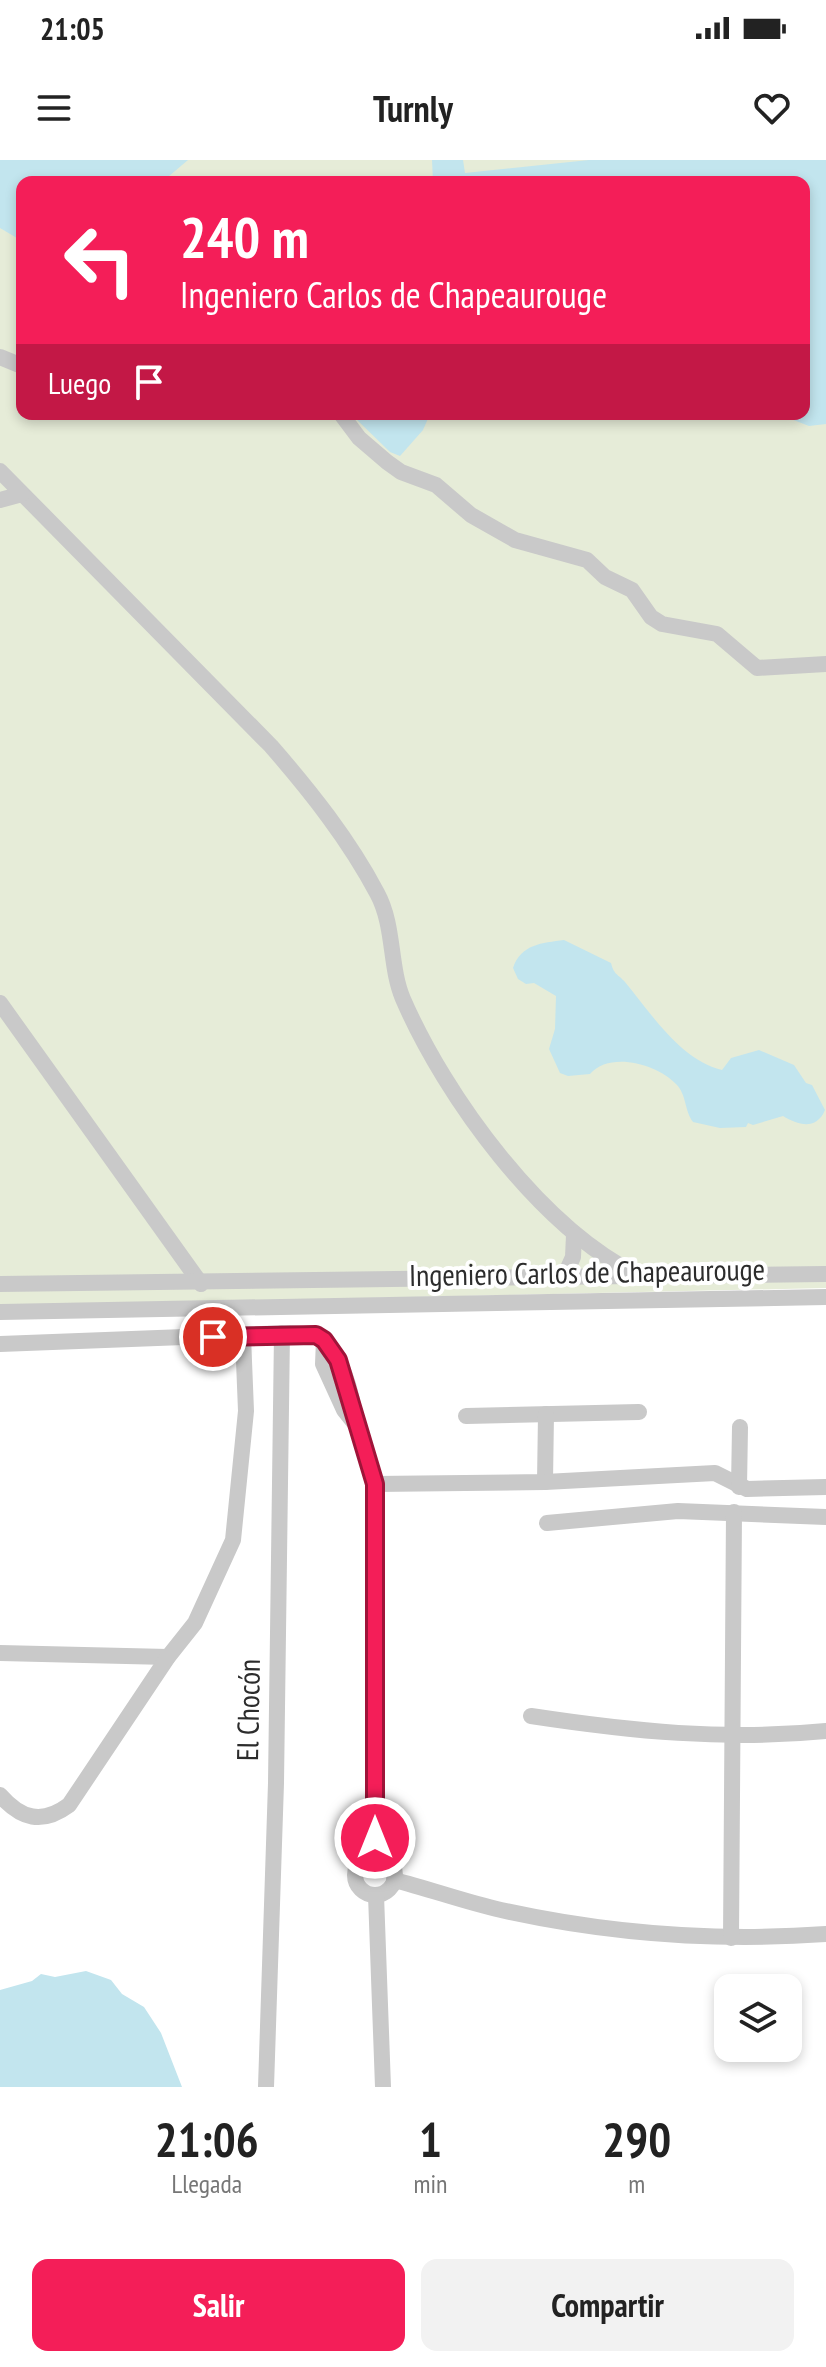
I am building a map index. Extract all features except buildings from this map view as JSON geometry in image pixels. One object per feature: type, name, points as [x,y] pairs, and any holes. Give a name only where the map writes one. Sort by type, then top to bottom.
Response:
[{"type":"street","points":[[346,420],[359,438],[401,472],[436,485],[462,510],[515,540],[587,560],[605,577],[632,590],[651,617],[662,624],[717,634],[757,668],[826,664]]},
{"type":"street","points":[[0,471],[271,746],[310,790],[379,895],[391,933],[401,996],[444,1077],[484,1135],[574,1235],[613,1263],[639,1276]]},
{"type":"street","points":[[0,500],[22,494]]},
{"type":"street","points":[[0,1003],[201,1284]]},
{"type":"street","points":[[564,1277],[573,1257],[574,1235]]},
{"type":"street","points":[[0,1284],[201,1284],[826,1274]]},
{"type":"street","name":"Ingeniero Carlos de Chapeaurouge","points":[[0,1312],[826,1297]]},
{"type":"street","points":[[0,1344],[286,1333],[316,1335],[324,1340],[338,1360],[354,1405],[356,1425],[375,1484],[375,1855]]},
{"type":"street","name":"El Chocón","points":[[266,2087],[286,1333]]},
{"type":"street","points":[[0,1795],[13,1809],[31,1818],[44,1818],[69,1805],[168,1657],[195,1623],[233,1540],[246,1411],[243,1336]]},
{"type":"street","points":[[466,1416],[639,1412]]},
{"type":"street","points":[[545,1482],[546,1414]]},
{"type":"street","points":[[739,1487],[740,1427]]},
{"type":"street","points":[[375,1484],[545,1482],[715,1473],[739,1487],[826,1487]]},
{"type":"street","points":[[547,1523],[678,1511],[826,1517]]},
{"type":"street","points":[[731,1938],[734,1512]]},
{"type":"street","points":[[0,1653],[168,1657]]},
{"type":"street","points":[[531,1716],[666,1734],[732,1737],[826,1731]]},
{"type":"street","points":[[375,1855],[390,1861],[394,1880],[388,1891],[376,1895],[363,1891],[355,1873],[361,1862],[375,1855]]},
{"type":"street","points":[[394,1880],[499,1910],[605,1930],[731,1938],[826,1934]]},
{"type":"street","points":[[376,1895],[383,2087]]},
{"type":"green space","points":[[0,160],[826,160],[826,1288],[0,1306]]},
{"type":"water","points":[[0,160],[188,160],[169,176],[16,176],[16,237],[0,228]]},
{"type":"water","points":[[432,160],[463,160],[465,173],[589,160],[826,160],[826,424],[809,426],[794,420],[810,420],[810,176],[433,176]]},
{"type":"water","points":[[357,420],[427,420],[423,430],[400,456],[390,452]]},
{"type":"water","points":[[564,940],[611,963],[615,972],[668,1034],[707,1065],[722,1070],[731,1058],[759,1050],[794,1065],[806,1083],[812,1085],[825,1110],[821,1117],[812,1124],[795,1122],[783,1116],[753,1125],[748,1123],[746,1127],[720,1128],[693,1122],[676,1084],[646,1066],[621,1062],[609,1063],[590,1074],[568,1076],[560,1073],[549,1049],[555,1029],[556,996],[534,983],[526,984],[518,979],[513,968],[527,949]]},
{"type":"water","points":[[86,1971],[111,1980],[122,1994],[144,2007],[161,2033],[182,2087],[0,2087],[0,1990],[32,1981],[41,1974],[55,1977]]},
{"type":"route","points":[[213,1337],[290,1333],[316,1335],[332,1349],[338,1360],[354,1405],[356,1425],[375,1484],[375,1838]]}]
